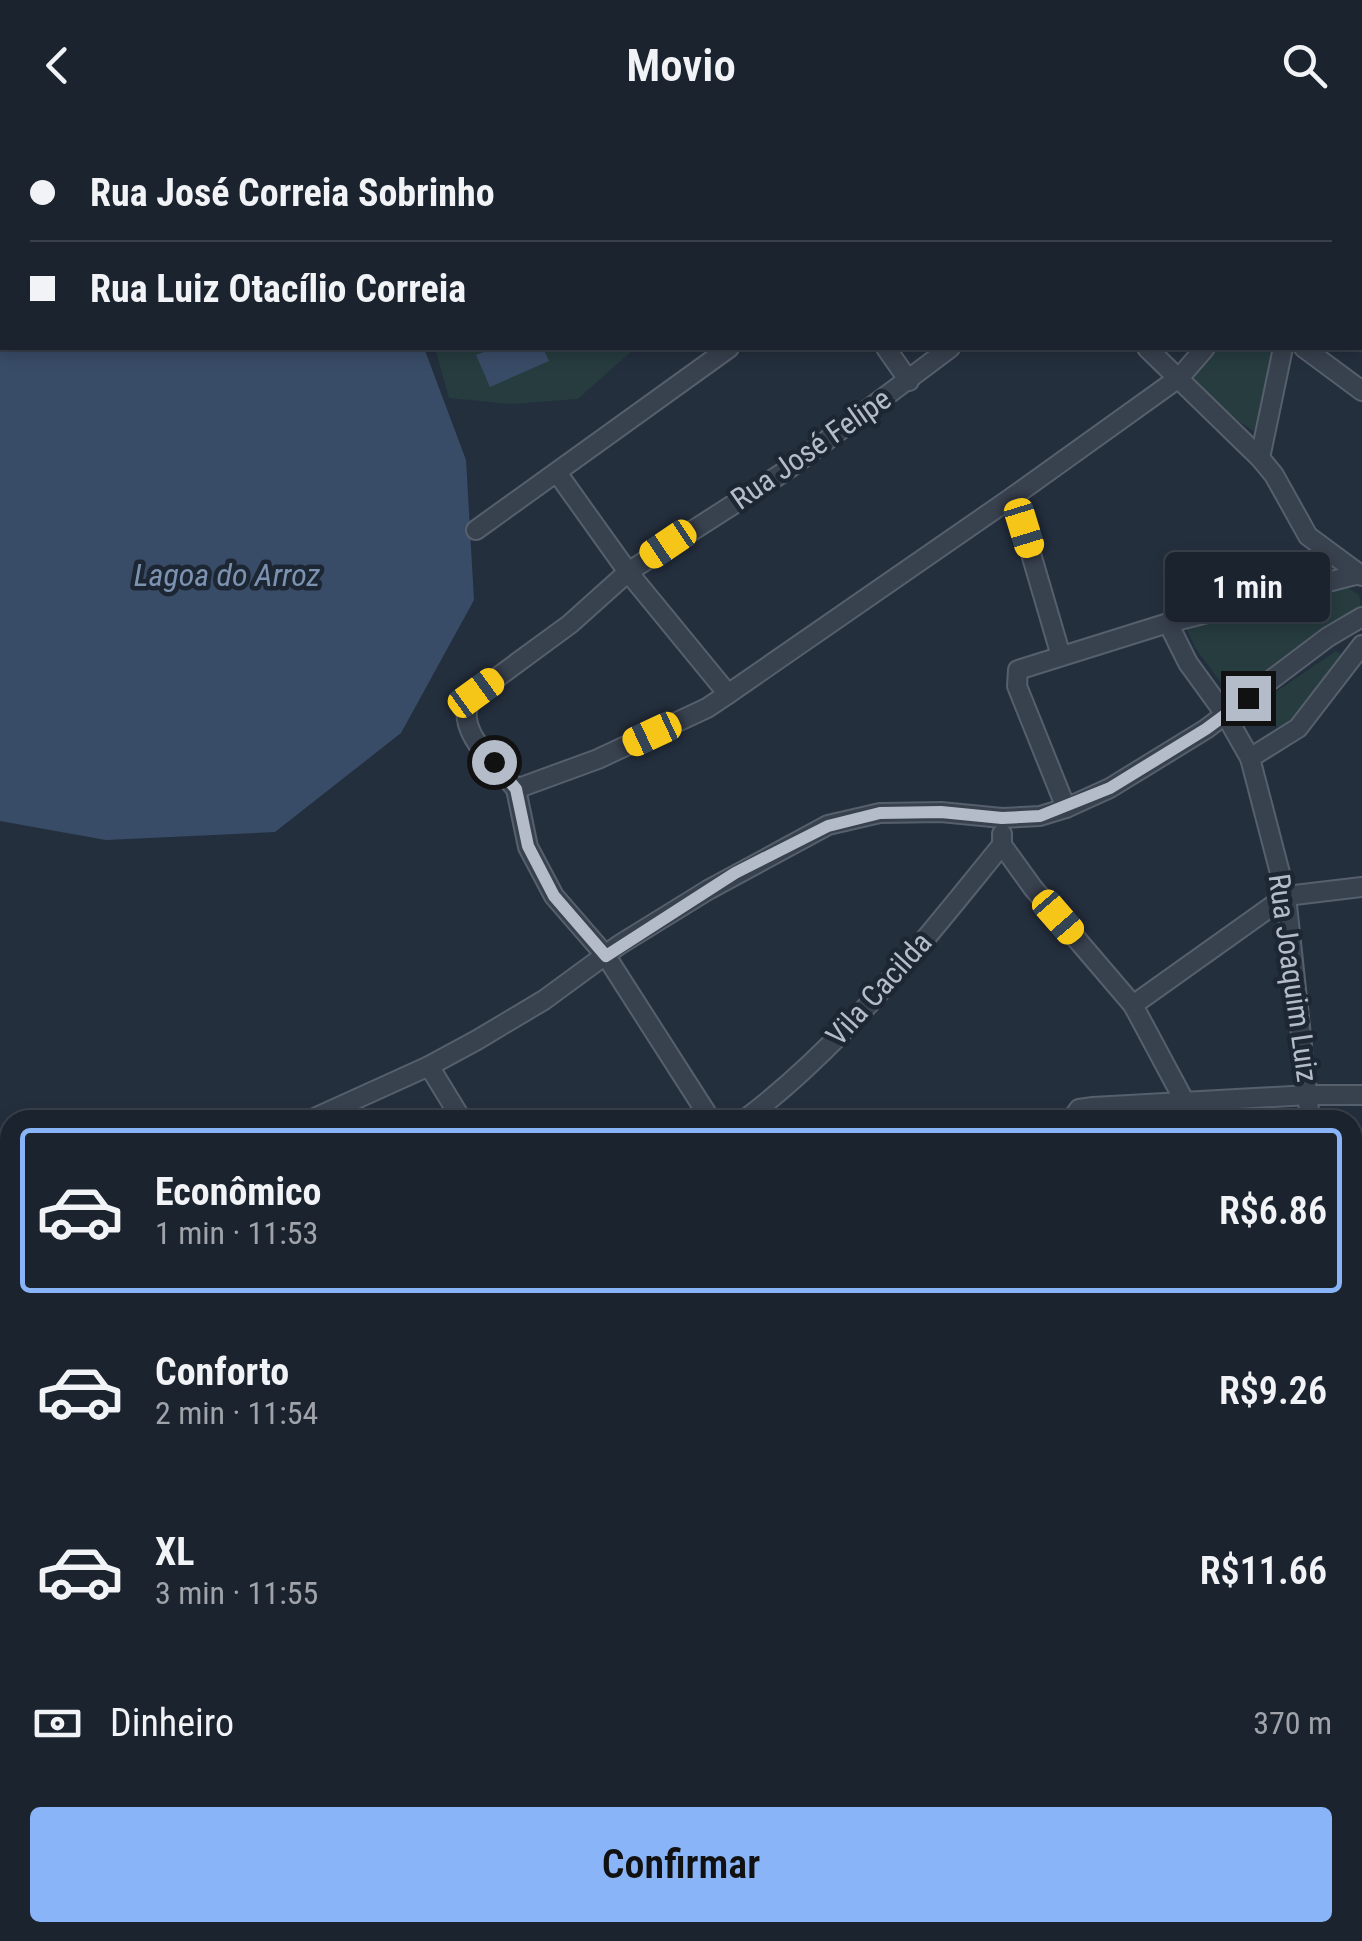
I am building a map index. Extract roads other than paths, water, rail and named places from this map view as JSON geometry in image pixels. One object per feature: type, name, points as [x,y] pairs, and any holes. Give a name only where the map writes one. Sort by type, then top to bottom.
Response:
[{"type":"street","points":[[476,530],[727,350]]},
{"type":"street","points":[[887,350],[909,381]]},
{"type":"street","name":"Rua José Felipe","points":[[516,789],[467,725],[469,700],[570,624],[628,572],[786,470],[948,350]]},
{"type":"street","points":[[1149,350],[1260,458],[1274,475],[1308,536],[1360,575]]},
{"type":"street","points":[[705,1110],[603,952],[554,896],[528,846],[516,789],[598,759],[707,708],[1180,377],[1203,350]]},
{"type":"street","points":[[1260,458],[1283,350]]},
{"type":"street","points":[[1307,350],[1362,390]]},
{"type":"street","points":[[558,474],[628,572],[728,694]]},
{"type":"street","points":[[1014,496],[1061,656]]},
{"type":"street","points":[[1066,808],[1016,686],[1018,670],[1168,624],[1360,575]]},
{"type":"street","points":[[332,1110],[430,1066],[544,1000],[603,952],[735,873],[828,826],[880,813],[1040,816],[1110,788],[1362,618]]},
{"type":"street","name":"Rua Joaquim Luiz","points":[[1168,624],[1188,663],[1225,714],[1250,758],[1286,896],[1310,1110]]},
{"type":"street","points":[[1250,758],[1298,728],[1362,644]]},
{"type":"street","points":[[1002,818],[1002,846],[1133,1005],[1185,1110]]},
{"type":"street","name":"Vila Cacilda","points":[[757,1110],[787,1088],[879,994],[1002,846]]},
{"type":"street","points":[[1133,1005],[1286,896],[1362,887]]},
{"type":"street","points":[[430,1066],[456,1110]]},
{"type":"street","points":[[1200,1110],[1309,1095],[1362,1095]]},
{"type":"street","points":[[1079,1110],[1149,1110]]},
{"type":"water","name":"Lagoa do Arroz","points":[[0,350],[425,350],[466,460],[474,600],[401,733],[275,832],[106,840],[0,821]]},
{"type":"water","points":[[490,350],[544,350],[549,361],[490,387],[476,355]]}]
